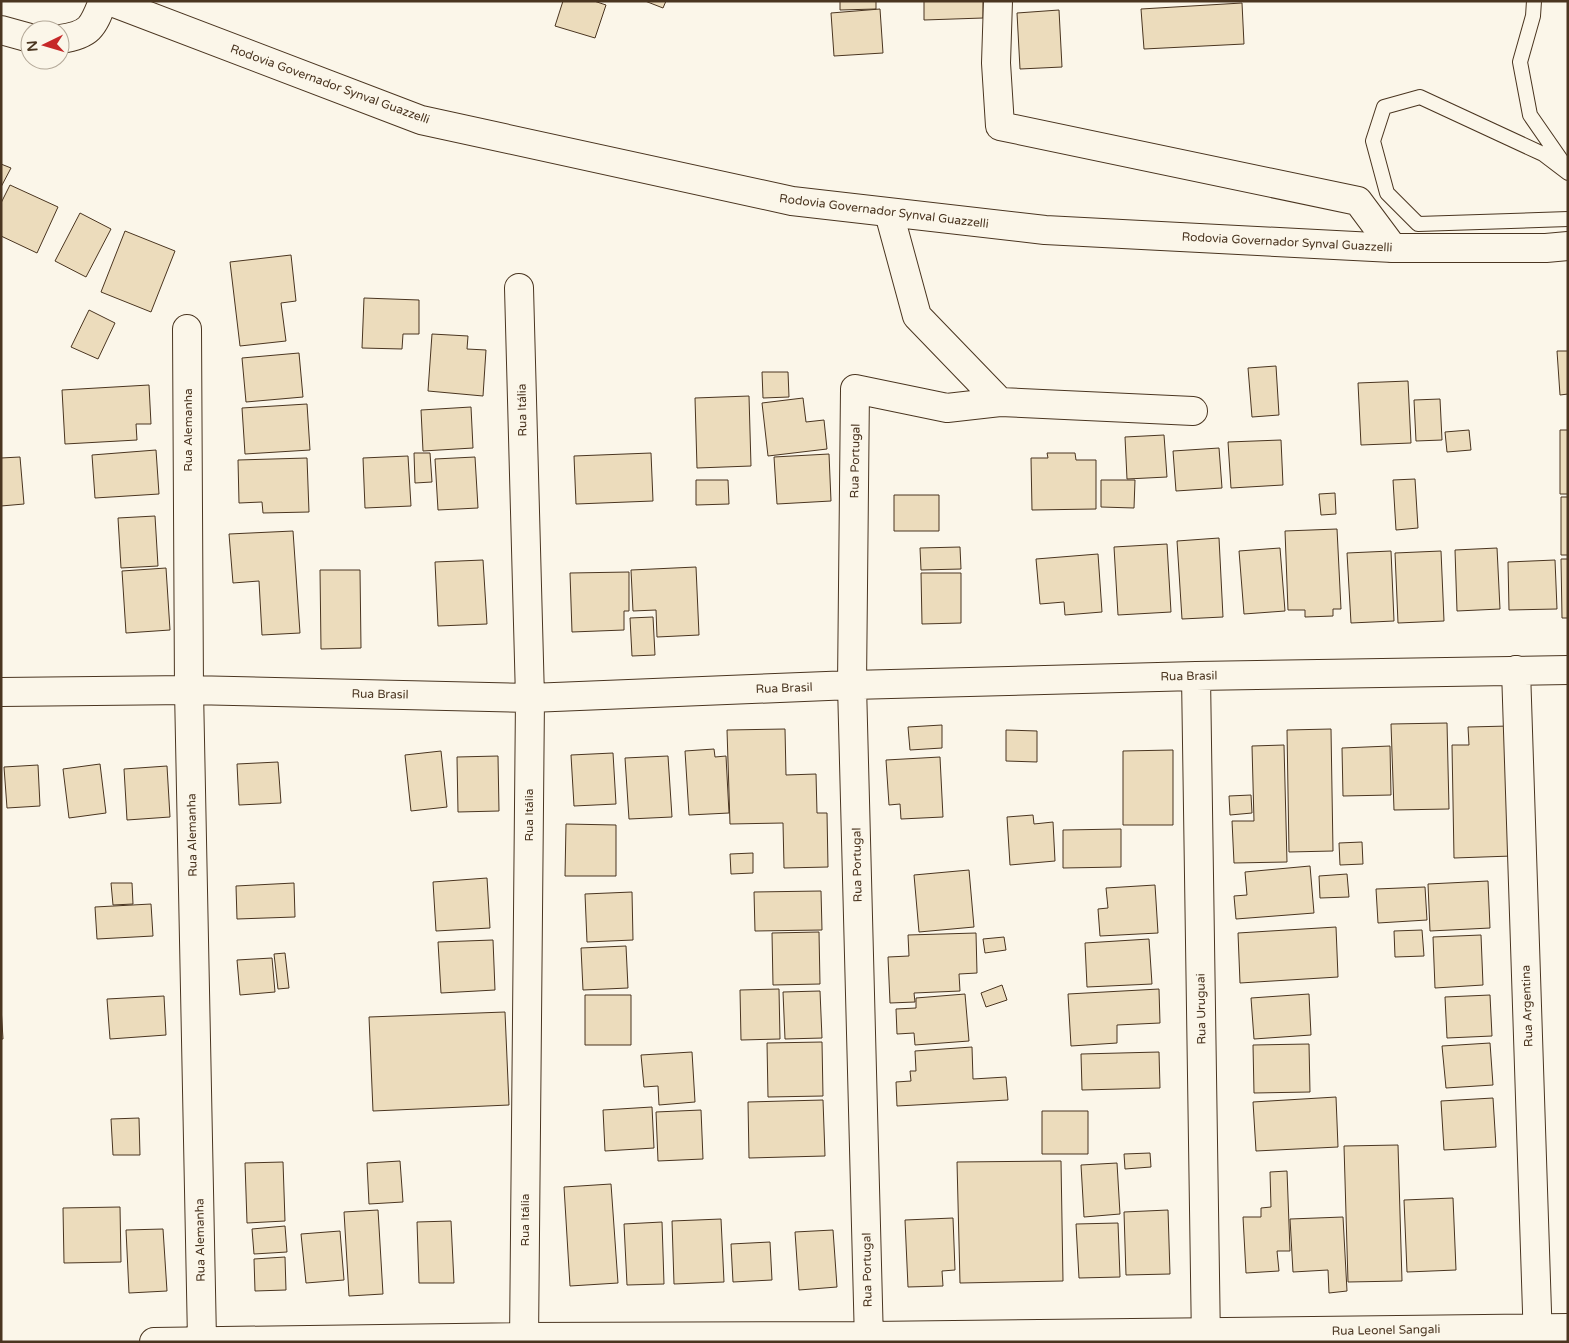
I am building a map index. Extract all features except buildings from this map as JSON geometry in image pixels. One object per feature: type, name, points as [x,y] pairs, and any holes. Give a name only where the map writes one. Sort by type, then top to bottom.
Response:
[{"type":"street","points":[[70,37],[86,33],[96,20],[104,1]]},
{"type":"street","name":"Rodovia Governador Synval Guazzelli","points":[[109,1],[422,120],[792,201],[1045,230],[1393,248],[1546,248],[1568,246]]},
{"type":"street","points":[[998,1],[996,63],[1000,126],[1358,200],[1393,248]]},
{"type":"street","points":[[1,30],[20,35]]},
{"type":"street","points":[[889,213],[917,316],[1000,402],[1193,411]]},
{"type":"street","name":"Rua Itália","points":[[519,288],[530,698],[524,1339]]},
{"type":"street","name":"Rua Alemanha","points":[[187,329],[189,690],[202,1340]]},
{"type":"street","name":"Rua Portugal","points":[[869,1339],[852,685],[855,389],[947,408],[1000,402]]},
{"type":"street","name":"Rua Argentina","points":[[1516,670],[1538,1335]]},
{"type":"street","name":"Rua Brasil","points":[[1,692],[189,690],[530,698],[852,685],[1196,676],[1568,670]]},
{"type":"street","name":"Rua Uruguai","points":[[1196,676],[1206,1337]]},
{"type":"street","name":"Rua Leonel Sangali","points":[[154,1342],[202,1340],[1538,1335],[1568,1328]]},
{"type":"lane","points":[[1534,1],[1533,16],[1520,62],[1530,115],[1568,172]]},
{"type":"lane","points":[[1568,172],[1543,154],[1420,97],[1384,107],[1373,141],[1387,193],[1418,224],[1568,219]]}]
